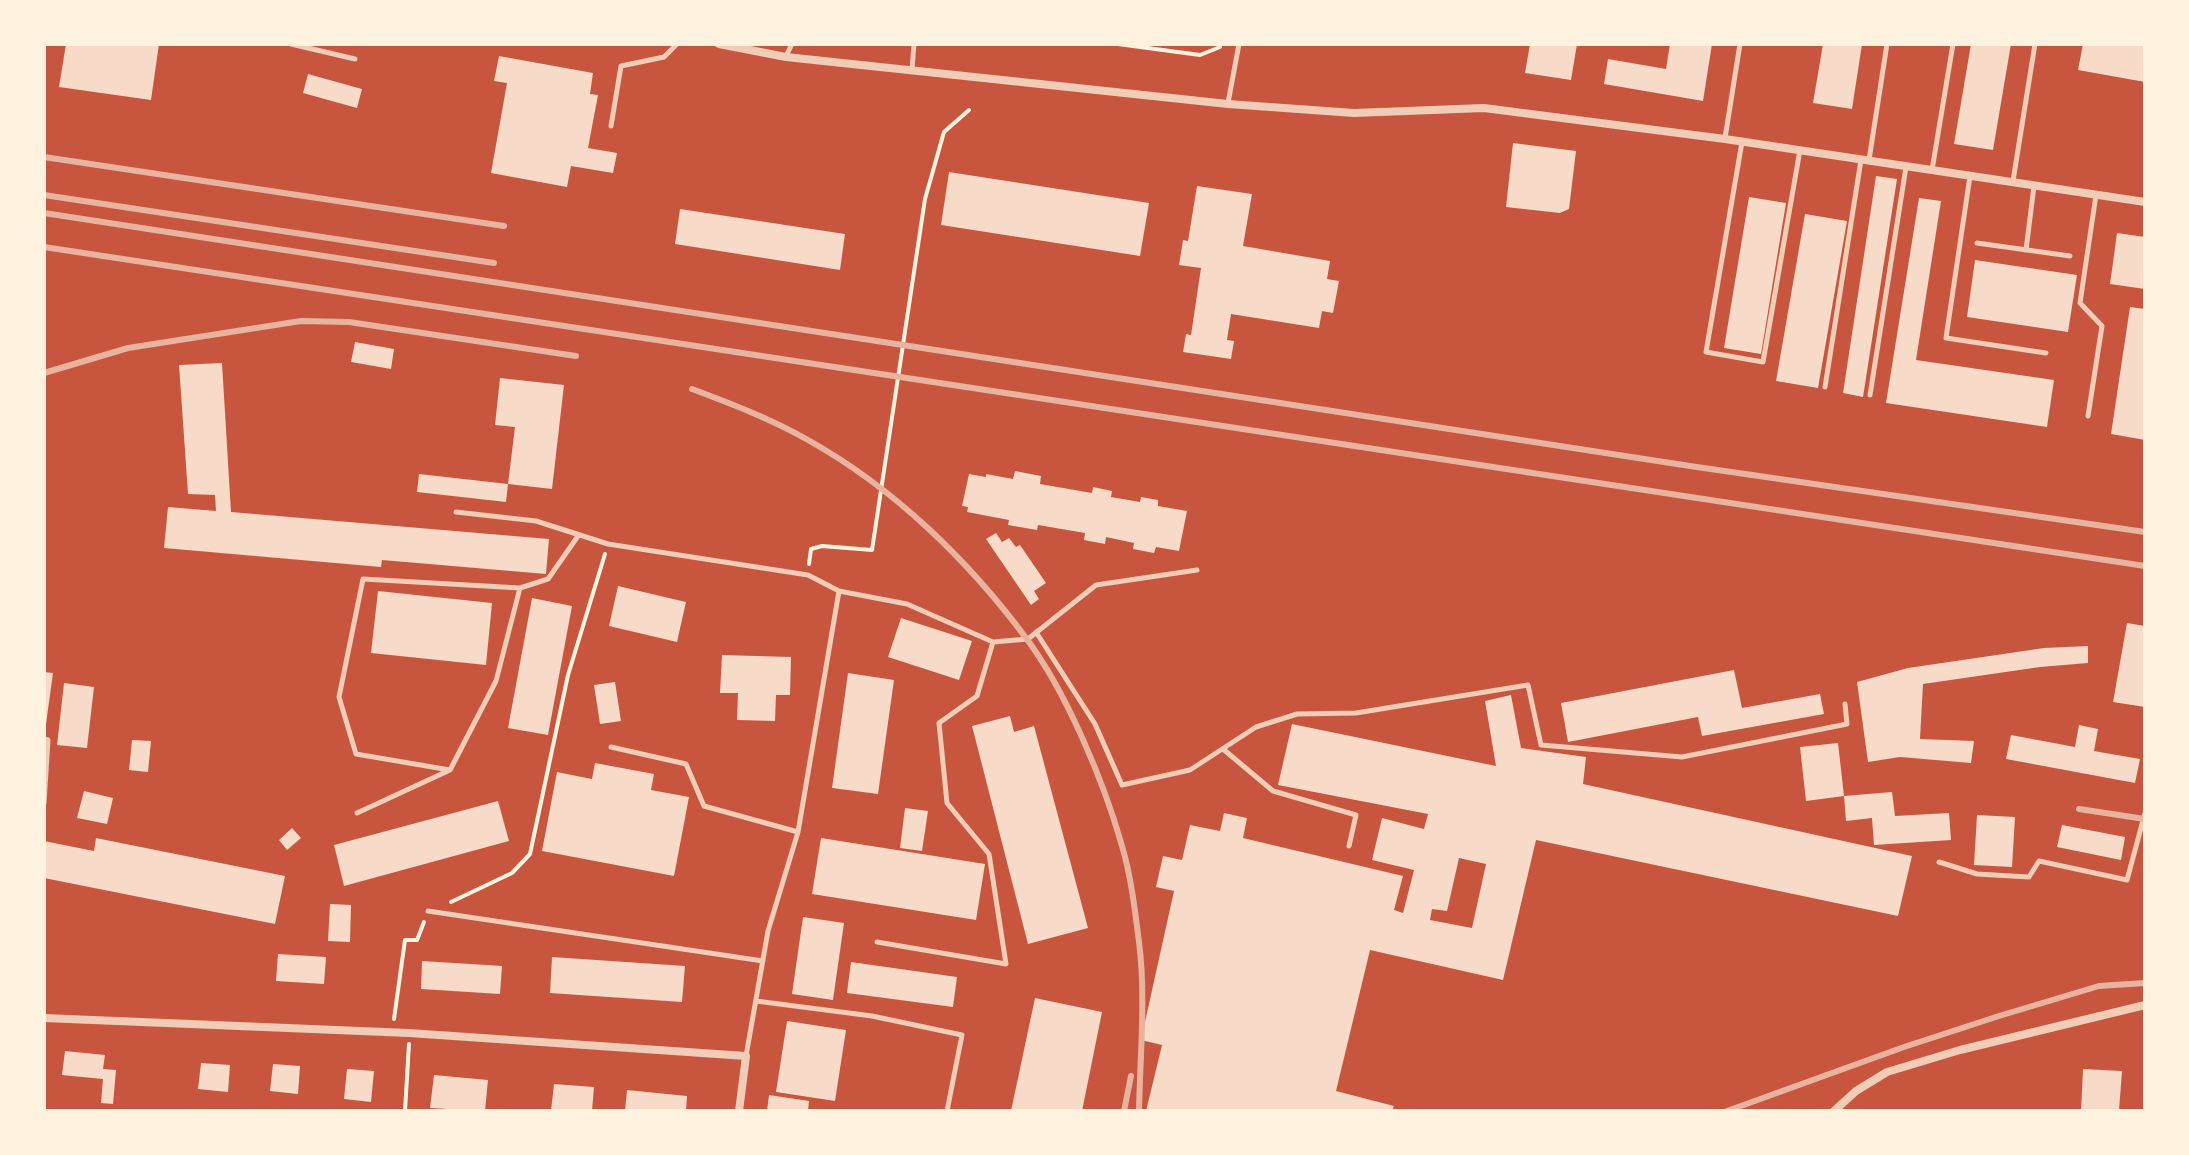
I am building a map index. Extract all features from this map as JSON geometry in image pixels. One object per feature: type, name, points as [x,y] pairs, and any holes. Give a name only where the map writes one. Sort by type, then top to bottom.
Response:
[{"type":"street","points":[[719,44],[786,57],[1228,104],[1354,113],[1484,108],[1725,139],[2145,202]]},
{"type":"street","points":[[1834,1111],[1856,1091],[1887,1072],[1960,1050],[2145,1005]]},
{"type":"street","points":[[44,1018],[409,1033],[746,1056],[739,1111]]},
{"type":"lane","points":[[291,44],[355,59]]},
{"type":"lane","points":[[611,126],[621,66],[664,57],[677,44]]},
{"type":"lane","points":[[786,57],[792,44]]},
{"type":"lane","points":[[912,69],[914,44]]},
{"type":"lane","points":[[1228,104],[1239,44]]},
{"type":"lane","points":[[1725,139],[1740,44]]},
{"type":"lane","points":[[1825,387],[1887,44]]},
{"type":"lane","points":[[1932,170],[1953,44]]},
{"type":"lane","points":[[2013,182],[2035,44]]},
{"type":"lane","points":[[1742,142],[1706,352],[1763,362],[1800,150]]},
{"type":"lane","points":[[1870,395],[1906,166]]},
{"type":"lane","points":[[1970,176],[1946,338],[2046,353]]},
{"type":"lane","points":[[2026,250],[2034,186]]},
{"type":"lane","points":[[2088,416],[2102,326],[2080,303],[2096,195]]},
{"type":"lane","points":[[1977,243],[2070,256]]},
{"type":"lane","points":[[456,512],[536,521],[608,544],[808,575],[839,591],[907,604],[993,642],[1028,639],[1096,585],[1197,570]]},
{"type":"lane","points":[[450,770],[356,754],[339,697],[363,579],[520,588],[548,579],[578,536]]},
{"type":"lane","points":[[357,813],[450,770],[496,681],[520,588]]},
{"type":"lane","points":[[746,1056],[768,931],[798,832],[839,591]]},
{"type":"lane","points":[[1036,632],[1095,724],[1122,785],[1190,770],[1256,727],[1297,714],[1356,713],[1528,685],[1541,745],[1682,757],[1847,724],[1845,704]]},
{"type":"lane","points":[[877,942],[1006,964],[989,854],[947,803],[939,723],[977,696],[993,642]]},
{"type":"lane","points":[[44,739],[48,740],[44,803]]},
{"type":"lane","points":[[611,747],[686,764],[704,806],[798,832]]},
{"type":"lane","points":[[1223,749],[1273,791],[1356,815],[1349,846]]},
{"type":"lane","points":[[1939,862],[1977,874],[2029,877],[2039,861],[2127,880],[2145,813]]},
{"type":"lane","points":[[428,911],[763,961]]},
{"type":"lane","points":[[756,1001],[872,1016],[962,1035],[947,1111]]},
{"type":"path","points":[[1118,44],[1200,55],[1220,47],[1219,44]]},
{"type":"path","points":[[808,575],[811,549],[822,546],[872,550],[923,211],[944,132],[969,110]]},
{"type":"path","points":[[392,1033],[405,940],[417,940],[428,911],[512,873],[530,854],[568,675],[608,544]]},
{"type":"path","points":[[405,1111],[409,1033]]},
{"type":"building","points":[[66,44],[159,44],[151,100],[59,87]]},
{"type":"building","points":[[1530,44],[1577,44],[1571,80],[1525,73]]},
{"type":"building","points":[[1670,44],[1712,44],[1703,101],[1604,84],[1608,59],[1666,69]]},
{"type":"building","points":[[1823,44],[1862,44],[1852,109],[1813,103]]},
{"type":"building","points":[[1971,44],[2011,44],[1993,150],[1954,144]]},
{"type":"building","points":[[2083,44],[2145,44],[2145,82],[2078,70]]},
{"type":"building","points":[[499,56],[593,73],[590,94],[598,95],[588,148],[617,153],[613,173],[571,166],[567,187],[491,173],[507,83],[494,81]]},
{"type":"building","points":[[308,74],[362,89],[357,108],[303,93]]},
{"type":"building","points":[[1513,143],[1576,151],[1569,209],[1560,213],[1506,207]]},
{"type":"building","points":[[949,172],[1149,203],[1140,256],[941,225]]},
{"type":"building","points":[[1876,176],[1897,179],[1863,397],[1843,393]]},
{"type":"building","points":[[1197,186],[1252,194],[1243,246],[1330,261],[1327,279],[1339,281],[1333,313],[1322,311],[1319,328],[1231,314],[1227,340],[1234,341],[1231,359],[1183,352],[1186,334],[1191,335],[1201,268],[1179,265],[1183,240],[1188,241]]},
{"type":"building","points":[[1749,197],[1786,203],[1761,354],[1724,348]]},
{"type":"building","points":[[1919,198],[1941,201],[1916,360],[2054,380],[2047,427],[1886,403]]},
{"type":"building","points":[[680,209],[845,234],[840,270],[675,244]]},
{"type":"building","points":[[1805,214],[1847,221],[1818,388],[1776,381]]},
{"type":"building","points":[[2117,233],[2145,237],[2145,289],[2110,284]]},
{"type":"building","points":[[1975,260],[2077,275],[2068,332],[1967,317]]},
{"type":"building","points":[[2130,307],[2145,309],[2145,440],[2111,434]]},
{"type":"building","points":[[355,342],[394,349],[391,369],[351,362]]},
{"type":"building","points":[[222,363],[231,512],[549,539],[546,574],[382,560],[381,567],[164,548],[168,507],[216,511],[215,495],[188,494],[179,365]]},
{"type":"building","points":[[500,378],[564,385],[552,489],[508,484],[515,427],[495,425]]},
{"type":"building","points":[[1015,471],[1041,476],[1040,484],[1092,493],[1093,487],[1112,491],[1111,497],[1140,502],[1141,497],[1158,500],[1158,506],[1187,511],[1179,551],[1156,547],[1154,553],[1133,549],[1134,543],[1106,537],[1105,544],[1084,540],[1085,533],[1038,525],[1037,530],[1008,525],[1009,520],[967,512],[968,507],[962,506],[969,474],[1013,479]]},
{"type":"building","points":[[419,474],[508,484],[506,502],[417,492]]},
{"type":"building","points":[[996,533],[1002,542],[1009,538],[1016,547],[1020,545],[1046,583],[1034,591],[1039,599],[1031,605],[986,539]]},
{"type":"building","points":[[618,586],[686,602],[677,642],[609,626]]},
{"type":"building","points":[[378,591],[492,603],[486,665],[371,653]]},
{"type":"building","points":[[532,598],[572,606],[548,735],[508,728]]},
{"type":"building","points":[[901,618],[972,641],[959,680],[888,657]]},
{"type":"building","points":[[2127,623],[2145,626],[2145,707],[2113,702]]},
{"type":"building","points":[[2088,646],[2088,663],[1923,684],[1920,739],[1974,741],[1971,763],[1900,757],[1868,762],[1857,682],[1908,668],[2044,648]]},
{"type":"building","points":[[722,655],[791,657],[790,695],[776,695],[775,721],[737,720],[738,693],[720,693]]},
{"type":"building","points":[[1734,670],[1742,708],[1820,694],[1824,714],[1702,736],[1698,717],[1568,742],[1561,703]]},
{"type":"building","points":[[44,672],[53,673],[46,724],[44,724]]},
{"type":"building","points":[[848,673],[894,680],[878,794],[832,788]]},
{"type":"building","points":[[615,682],[621,721],[600,724],[594,685]]},
{"type":"building","points":[[64,683],[94,687],[87,748],[57,745]]},
{"type":"building","points":[[1511,695],[1521,748],[1586,757],[1583,784],[1912,856],[1898,916],[1536,840],[1503,980],[1370,950],[1336,1091],[1394,1106],[1392,1111],[1146,1111],[1162,1045],[1141,1040],[1174,891],[1156,887],[1163,856],[1182,860],[1190,825],[1220,831],[1224,813],[1247,818],[1243,838],[1403,876],[1394,910],[1403,913],[1414,870],[1372,860],[1382,818],[1424,829],[1428,814],[1278,785],[1292,724],[1496,766],[1485,701]],"holes":[[[1459,858],[1486,864],[1472,928],[1430,920],[1432,909],[1447,911]]]},
{"type":"building","points":[[1010,716],[1014,732],[1034,726],[1088,928],[1028,944],[972,726]]},
{"type":"building","points":[[2079,725],[2098,729],[2094,751],[2140,759],[2135,783],[2006,759],[2011,735],[2075,747]]},
{"type":"building","points":[[132,740],[151,741],[148,772],[129,770]]},
{"type":"building","points":[[1838,743],[1844,796],[1806,801],[1800,747]]},
{"type":"building","points":[[595,763],[654,774],[651,790],[689,797],[674,876],[542,851],[557,772],[592,779]]},
{"type":"building","points":[[84,791],[113,798],[107,824],[77,818]]},
{"type":"building","points":[[1892,792],[1895,816],[1949,813],[1951,840],[1874,845],[1872,818],[1846,821],[1844,796]]},
{"type":"building","points":[[498,801],[509,841],[344,886],[334,845]]},
{"type":"building","points":[[905,808],[928,811],[922,851],[900,848]]},
{"type":"building","points":[[1977,815],[2015,817],[2012,867],[1974,865]]},
{"type":"building","points":[[2062,825],[2125,837],[2121,860],[2057,847]]},
{"type":"building","points":[[292,828],[301,838],[287,850],[279,840]]},
{"type":"building","points":[[96,838],[285,876],[275,924],[44,878],[44,841],[94,851]]},
{"type":"building","points":[[821,838],[985,864],[976,920],[812,894]]},
{"type":"building","points":[[330,904],[351,905],[350,942],[328,941]]},
{"type":"building","points":[[803,917],[844,923],[833,1000],[792,994]]},
{"type":"building","points":[[278,954],[326,957],[324,984],[276,981]]},
{"type":"building","points":[[552,957],[685,966],[682,1002],[550,993]]},
{"type":"building","points":[[422,961],[502,966],[500,994],[421,989]]},
{"type":"building","points":[[851,962],[957,977],[953,1007],[847,993]]},
{"type":"building","points":[[1035,998],[1102,1012],[1082,1111],[1011,1111]]},
{"type":"building","points":[[787,1021],[846,1030],[835,1101],[776,1092]]},
{"type":"building","points":[[65,1051],[105,1055],[103,1069],[116,1070],[113,1104],[101,1103],[103,1079],[62,1075]]},
{"type":"building","points":[[201,1063],[230,1065],[228,1092],[198,1089]]},
{"type":"building","points":[[273,1064],[300,1066],[298,1094],[270,1091]]},
{"type":"building","points":[[347,1069],[374,1071],[371,1102],[344,1099]]},
{"type":"building","points":[[2083,1069],[2122,1071],[2119,1111],[2081,1111]]},
{"type":"building","points":[[434,1075],[488,1080],[485,1111],[430,1108]]},
{"type":"building","points":[[554,1084],[594,1087],[592,1111],[551,1111]]},
{"type":"building","points":[[627,1090],[687,1096],[686,1111],[625,1111]]},
{"type":"building","points":[[769,1095],[809,1101],[808,1111],[767,1111]]},
{"type":"railway","points":[[44,157],[504,226]]},
{"type":"railway","points":[[44,195],[494,263]]},
{"type":"railway","points":[[44,213],[1690,466],[2145,532]]},
{"type":"railway","points":[[44,247],[2145,566]]},
{"type":"railway","points":[[44,373],[128,348],[301,321],[349,322],[576,356]]},
{"type":"railway","points":[[692,389],[794,432],[870,480],[928,528],[980,581],[1041,660],[1069,710],[1094,766],[1128,869],[1142,983],[1139,1111]]},
{"type":"railway","points":[[2079,809],[2145,819]]},
{"type":"railway","points":[[1727,1111],[1999,1016],[2099,986],[2145,983]]},
{"type":"railway","points":[[1124,1111],[1131,1076]]}]
